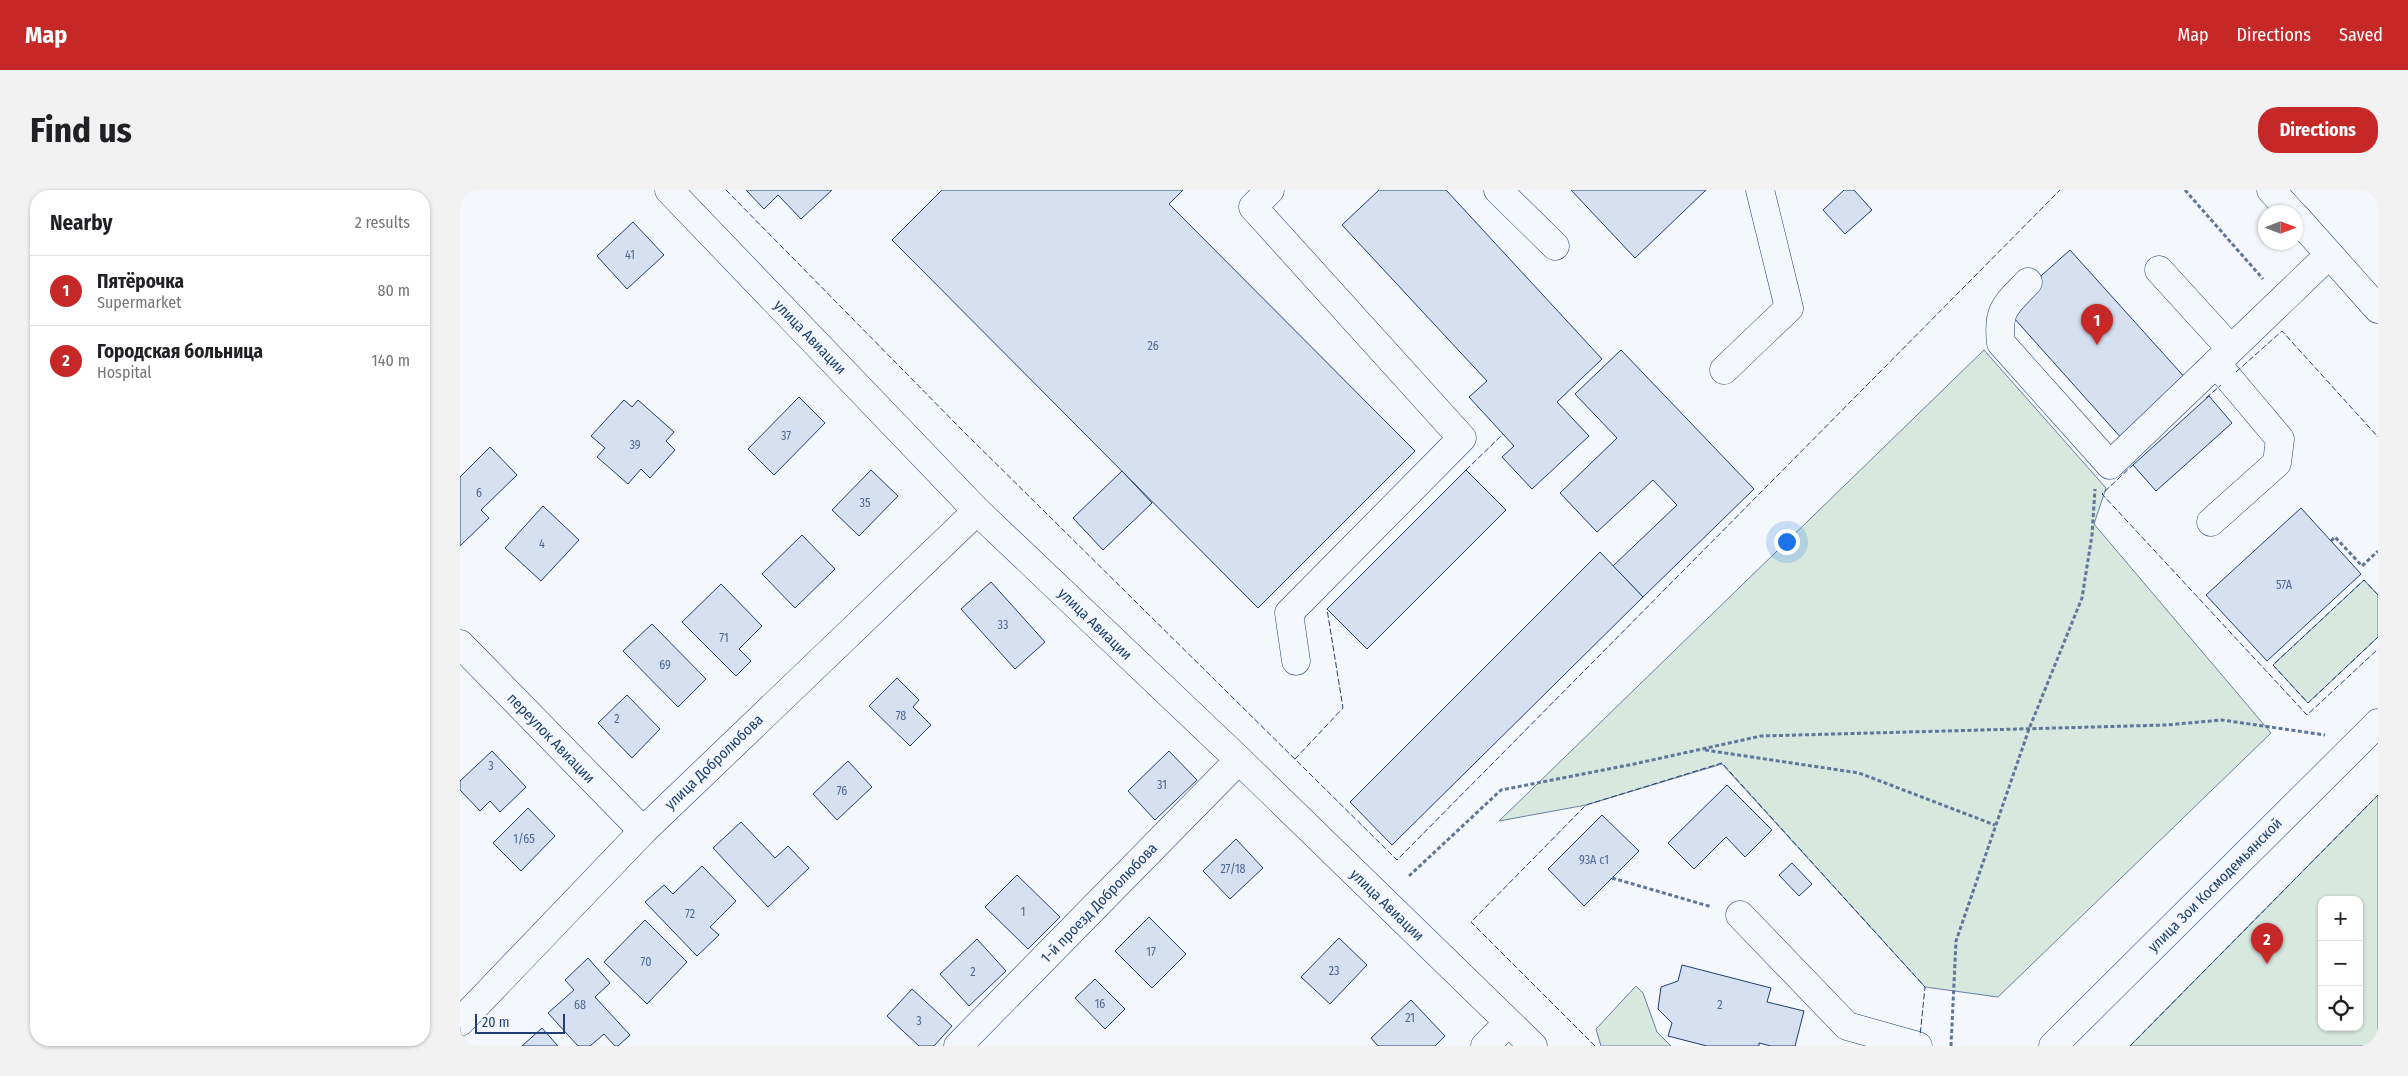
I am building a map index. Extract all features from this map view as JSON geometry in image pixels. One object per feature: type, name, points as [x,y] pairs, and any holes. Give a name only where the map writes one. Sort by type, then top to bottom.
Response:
[{"type":"street","name":"улица Авиации","points":[[669,190],[977,511],[1239,760],[1533,1046]]},
{"type":"street","points":[[1270,190],[1253,207],[1462,438],[1289,612],[1296,661]]},
{"type":"street","points":[[1498,190],[1555,246]]},
{"type":"street","points":[[1724,370],[1788,308],[1760,190]]},
{"type":"street","points":[[2271,190],[2285,205]]},
{"type":"street","points":[[2303,225],[2378,309]]},
{"type":"street","points":[[2028,282],[2005,307],[1999,323],[2001,343],[2110,465],[2329,255]]},
{"type":"street","points":[[2159,270],[2223,356],[2280,440],[2277,463],[2211,522]]},
{"type":"street","name":"улица Добролюбова","points":[[460,1022],[643,831],[977,511]]},
{"type":"street","name":"переулок Авиации","points":[[460,644],[643,831]]},
{"type":"street","name":"улица Зои Космодемьянской","points":[[2053,1046],[2370,731]]},
{"type":"street","name":"1-й проезд Добролюбова","points":[[958,1046],[1239,760]]},
{"type":"street","points":[[1740,915],[1847,1026],[1918,1046]]},
{"type":"street","points":[[1485,1046],[1508,1023]]},
{"type":"path","points":[[2185,190],[2282,300]]},
{"type":"path","points":[[1951,1046],[1956,941],[2029,729],[2082,598],[2092,535],[2094,492],[2104,457]]},
{"type":"path","points":[[2331,541],[2335,537],[2362,566],[2378,551]]},
{"type":"path","points":[[1409,876],[1501,790],[1761,736],[2166,725],[2222,720],[2370,731]]},
{"type":"path","points":[[1702,749],[1859,773],[1995,825]]},
{"type":"path","points":[[1612,878],[1740,915]]},
{"type":"shaded area","points":[[1984,350],[2106,488],[2094,524],[2271,733],[1998,997],[1925,987],[1722,764],[1586,805],[1499,821]]},
{"type":"shaded area","points":[[2364,580],[2378,595],[2378,637],[2308,703],[2273,665]]},
{"type":"shaded area","points":[[2378,795],[2378,1046],[2130,1046]]},
{"type":"shaded area","points":[[1636,986],[1643,993],[1657,1032],[1671,1046],[1601,1046],[1596,1029]]},
{"type":"building","points":[[746,190],[832,190],[801,219],[778,195],[764,209]]},
{"type":"building","points":[[942,190],[1183,190],[1169,204],[1415,451],[1258,608],[892,240]]},
{"type":"building","points":[[1379,190],[1446,190],[1602,359],[1557,402],[1589,436],[1532,489],[1502,457],[1514,446],[1469,397],[1487,381],[1342,225]]},
{"type":"building","points":[[1571,190],[1706,190],[1635,258]]},
{"type":"building","points":[[1844,190],[1854,190],[1872,210],[1845,234],[1823,210]]},
{"type":"building","points":[[633,222],[664,255],[627,289],[597,256]]},
{"type":"building","points":[[2070,250],[2188,381],[2123,440],[2005,308]]},
{"type":"building","points":[[1621,350],[1754,489],[1643,597],[1613,566],[1677,505],[1653,480],[1597,532],[1560,493],[1617,438],[1575,394]]},
{"type":"building","points":[[2209,396],[2232,423],[2156,491],[2133,465]]},
{"type":"building","points":[[799,397],[825,423],[774,475],[748,449]]},
{"type":"building","points":[[624,400],[632,407],[638,400],[674,432],[666,441],[675,450],[650,478],[641,469],[628,484],[597,457],[605,448],[591,436]]},
{"type":"building","points":[[490,447],[517,475],[481,510],[489,518],[460,546],[460,477]]},
{"type":"building","points":[[871,470],[898,496],[859,536],[832,510]]},
{"type":"building","points":[[1466,470],[1506,510],[1367,649],[1327,609]]},
{"type":"building","points":[[1122,471],[1152,503],[1103,550],[1073,518]]},
{"type":"building","points":[[543,506],[579,540],[541,581],[505,548]]},
{"type":"building","points":[[2301,508],[2361,574],[2267,661],[2206,595]]},
{"type":"building","points":[[802,535],[835,569],[795,608],[762,574]]},
{"type":"building","points":[[1600,552],[1643,597],[1392,845],[1350,802]]},
{"type":"building","points":[[991,582],[1045,642],[1015,669],[961,609]]},
{"type":"building","points":[[721,584],[762,626],[739,649],[751,661],[736,676],[682,622]]},
{"type":"building","points":[[652,624],[706,679],[678,707],[623,651]]},
{"type":"building","points":[[897,678],[919,700],[913,707],[931,725],[910,746],[869,706]]},
{"type":"building","points":[[627,695],[660,729],[632,758],[598,723]]},
{"type":"building","points":[[492,751],[526,787],[500,812],[490,801],[480,811],[460,790],[460,781]]},
{"type":"building","points":[[1169,751],[1197,780],[1155,820],[1128,791]]},
{"type":"building","points":[[848,761],[872,787],[837,820],[813,794]]},
{"type":"building","points":[[1727,785],[1772,830],[1745,857],[1726,837],[1694,869],[1668,843]]},
{"type":"building","points":[[528,808],[555,836],[521,871],[493,843]]},
{"type":"building","points":[[1602,815],[1639,851],[1584,906],[1548,869]]},
{"type":"building","points":[[741,822],[775,858],[788,846],[809,868],[768,907],[713,848]]},
{"type":"building","points":[[1236,839],[1263,868],[1230,899],[1203,871]]},
{"type":"building","points":[[1792,863],[1812,884],[1799,896],[1779,875]]},
{"type":"building","points":[[702,866],[736,901],[710,927],[719,935],[697,956],[645,902],[664,885],[673,894]]},
{"type":"building","points":[[1017,875],[1060,917],[1028,949],[985,907]]},
{"type":"building","points":[[1149,917],[1186,954],[1152,988],[1115,951]]},
{"type":"building","points":[[645,920],[687,962],[647,1004],[604,962]]},
{"type":"building","points":[[1339,938],[1367,965],[1330,1004],[1301,977]]},
{"type":"building","points":[[977,939],[1006,971],[969,1006],[940,974]]},
{"type":"building","points":[[588,958],[610,983],[595,997],[630,1035],[618,1046],[615,1046],[604,1034],[590,1046],[578,1046],[548,1013],[574,990],[565,980]]},
{"type":"building","points":[[1682,965],[1771,988],[1767,1002],[1804,1011],[1795,1046],[1771,1046],[1759,1043],[1759,1046],[1707,1046],[1668,1036],[1672,1023],[1658,1009],[1661,987],[1678,981]]},
{"type":"building","points":[[1095,979],[1125,1009],[1105,1029],[1075,998]]},
{"type":"building","points":[[912,989],[952,1026],[934,1046],[919,1046],[887,1016]]},
{"type":"building","points":[[1411,1000],[1445,1036],[1435,1046],[1378,1046],[1371,1038]]},
{"type":"building","points":[[542,1028],[558,1046],[522,1046]]},
{"type":"fence","points":[[726,190],[963,431],[1397,860],[2060,190]]},
{"type":"fence","points":[[2236,372],[2282,331],[2378,437]]},
{"type":"fence","points":[[2206,398],[2221,385]]},
{"type":"fence","points":[[1466,470],[1503,434]]},
{"type":"fence","points":[[2134,464],[2102,494],[2307,715],[2378,649]]},
{"type":"fence","points":[[2378,595],[2364,580],[2273,665],[2308,703],[2378,637]]},
{"type":"fence","points":[[1295,759],[1343,708],[1327,609]]},
{"type":"fence","points":[[1595,1046],[1471,922],[1586,805],[1722,763],[1925,987],[1920,1036]]},
{"type":"fence","points":[[2130,1046],[2378,795]]},
{"type":"place","name":"Пятёрочка","points":[[2097,345]]},
{"type":"place","name":"Городская больница","points":[[2267,964]]}]
